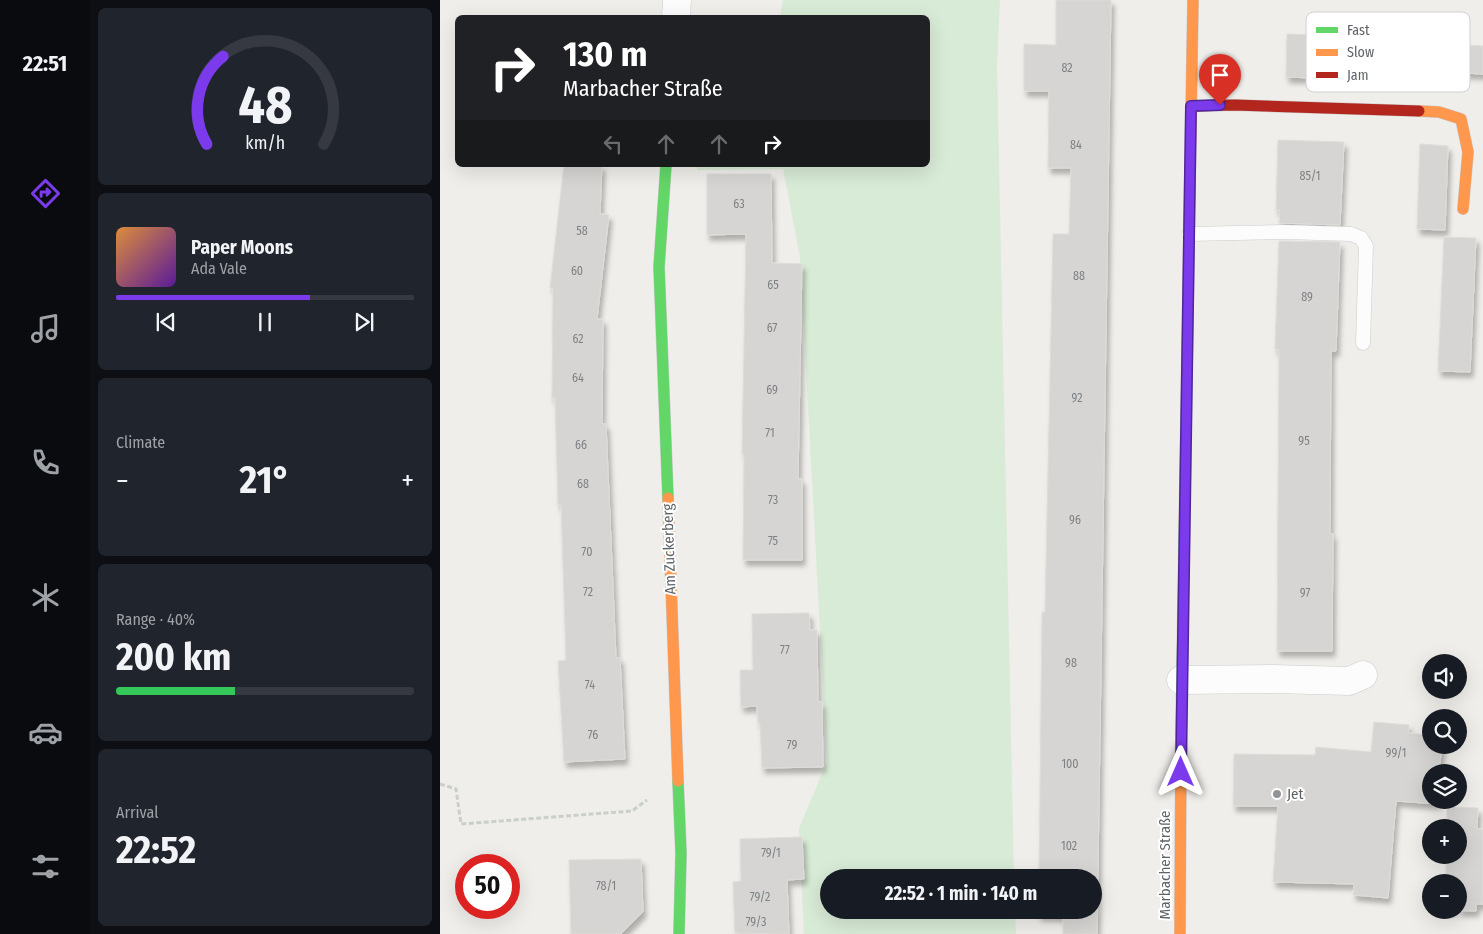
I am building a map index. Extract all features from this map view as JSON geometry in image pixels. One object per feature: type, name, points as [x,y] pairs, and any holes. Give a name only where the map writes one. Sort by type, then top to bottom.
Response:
[{"type":"street","points":[[676,15],[677,0]]},
{"type":"street","name":"Marbacher Straße","points":[[1180,934],[1181,680],[1193,0]]},
{"type":"street","points":[[1191,106],[1235,105],[1439,112],[1461,119],[1467,130],[1467,166],[1463,209]]},
{"type":"street","name":"Am Zuckerberg","points":[[666,167],[659,267],[681,853],[679,934]]},
{"type":"street","points":[[1181,680],[1272,679],[1349,681],[1363,675]]},
{"type":"lane","points":[[1189,234],[1285,232],[1351,234],[1360,238],[1366,246],[1362,343]]},
{"type":"path","points":[[440,784],[456,789],[461,824],[632,811],[678,778]]},
{"type":"green space","points":[[783,0],[1000,0],[997,64],[1014,869],[820,869],[820,919],[1015,919],[1016,934],[804,934],[799,828],[827,762],[800,257],[783,169],[697,170],[697,167],[930,167],[930,15],[780,15]]},
{"type":"building","points":[[1056,0],[1111,0],[1098,869],[1039,869],[1042,612],[1045,612],[1053,234],[1069,234],[1071,168],[1048,168],[1049,91],[1024,91],[1024,44],[1056,45]]},
{"type":"building","points":[[1287,34],[1306,35],[1306,78],[1286,77]]},
{"type":"building","points":[[1470,45],[1483,46],[1483,74],[1470,73]]},
{"type":"building","points":[[1278,140],[1344,142],[1340,225],[1279,223],[1280,210],[1276,210]]},
{"type":"building","points":[[1420,144],[1448,146],[1445,230],[1417,229]]},
{"type":"building","points":[[564,167],[602,167],[600,214],[609,215],[597,319],[603,319],[602,424],[606,424],[616,658],[620,658],[625,759],[564,762],[558,661],[566,660],[561,505],[558,505],[555,398],[552,398],[553,288],[550,288]]},
{"type":"building","points":[[707,174],[771,174],[772,263],[802,264],[798,479],[802,479],[802,560],[743,560],[744,454],[742,454],[746,234],[707,235]]},
{"type":"building","points":[[1444,237],[1476,238],[1470,372],[1438,371]]},
{"type":"building","points":[[1279,241],[1340,242],[1336,351],[1331,351],[1330,534],[1333,534],[1332,651],[1277,651],[1279,350],[1275,349]]},
{"type":"building","points":[[809,613],[810,630],[817,630],[818,702],[822,702],[823,767],[762,768],[760,723],[758,723],[757,706],[741,707],[740,670],[753,670],[752,614]]},
{"type":"building","points":[[1374,722],[1409,725],[1408,733],[1422,734],[1422,754],[1441,754],[1440,764],[1422,764],[1422,803],[1396,801],[1388,898],[1353,895],[1354,884],[1273,882],[1278,806],[1233,806],[1234,754],[1315,755],[1316,747],[1371,752]]},
{"type":"building","points":[[1478,808],[1477,829],[1483,829],[1483,904],[1476,904],[1476,911],[1467,911],[1467,874],[1446,874],[1446,864],[1467,864],[1467,819],[1447,819],[1447,809]]},
{"type":"building","points":[[802,837],[804,879],[787,880],[789,934],[735,933],[733,882],[741,881],[740,839]]},
{"type":"building","points":[[641,859],[643,912],[621,934],[571,934],[569,860]]},
{"type":"building","points":[[1063,919],[1097,919],[1097,934],[1063,934]]},
{"type":"traffic: fast","points":[[666,167],[659,267],[668,498]]},
{"type":"traffic: fast","points":[[1181,733],[1189,239]]},
{"type":"traffic: fast","points":[[678,781],[681,853],[679,934]]},
{"type":"traffic: slow","points":[[1189,239],[1193,0]]},
{"type":"traffic: slow","points":[[1419,111],[1439,112],[1461,119],[1468,152],[1463,209]]},
{"type":"traffic: slow","points":[[668,498],[678,781]]},
{"type":"traffic: slow","points":[[1180,934],[1181,733]]},
{"type":"traffic: jam","points":[[1191,106],[1235,105],[1419,111]]},
{"type":"place","name":"Jet","points":[[1277,794]]},
{"type":"route","points":[[1181,772],[1191,106],[1220,105]]}]
